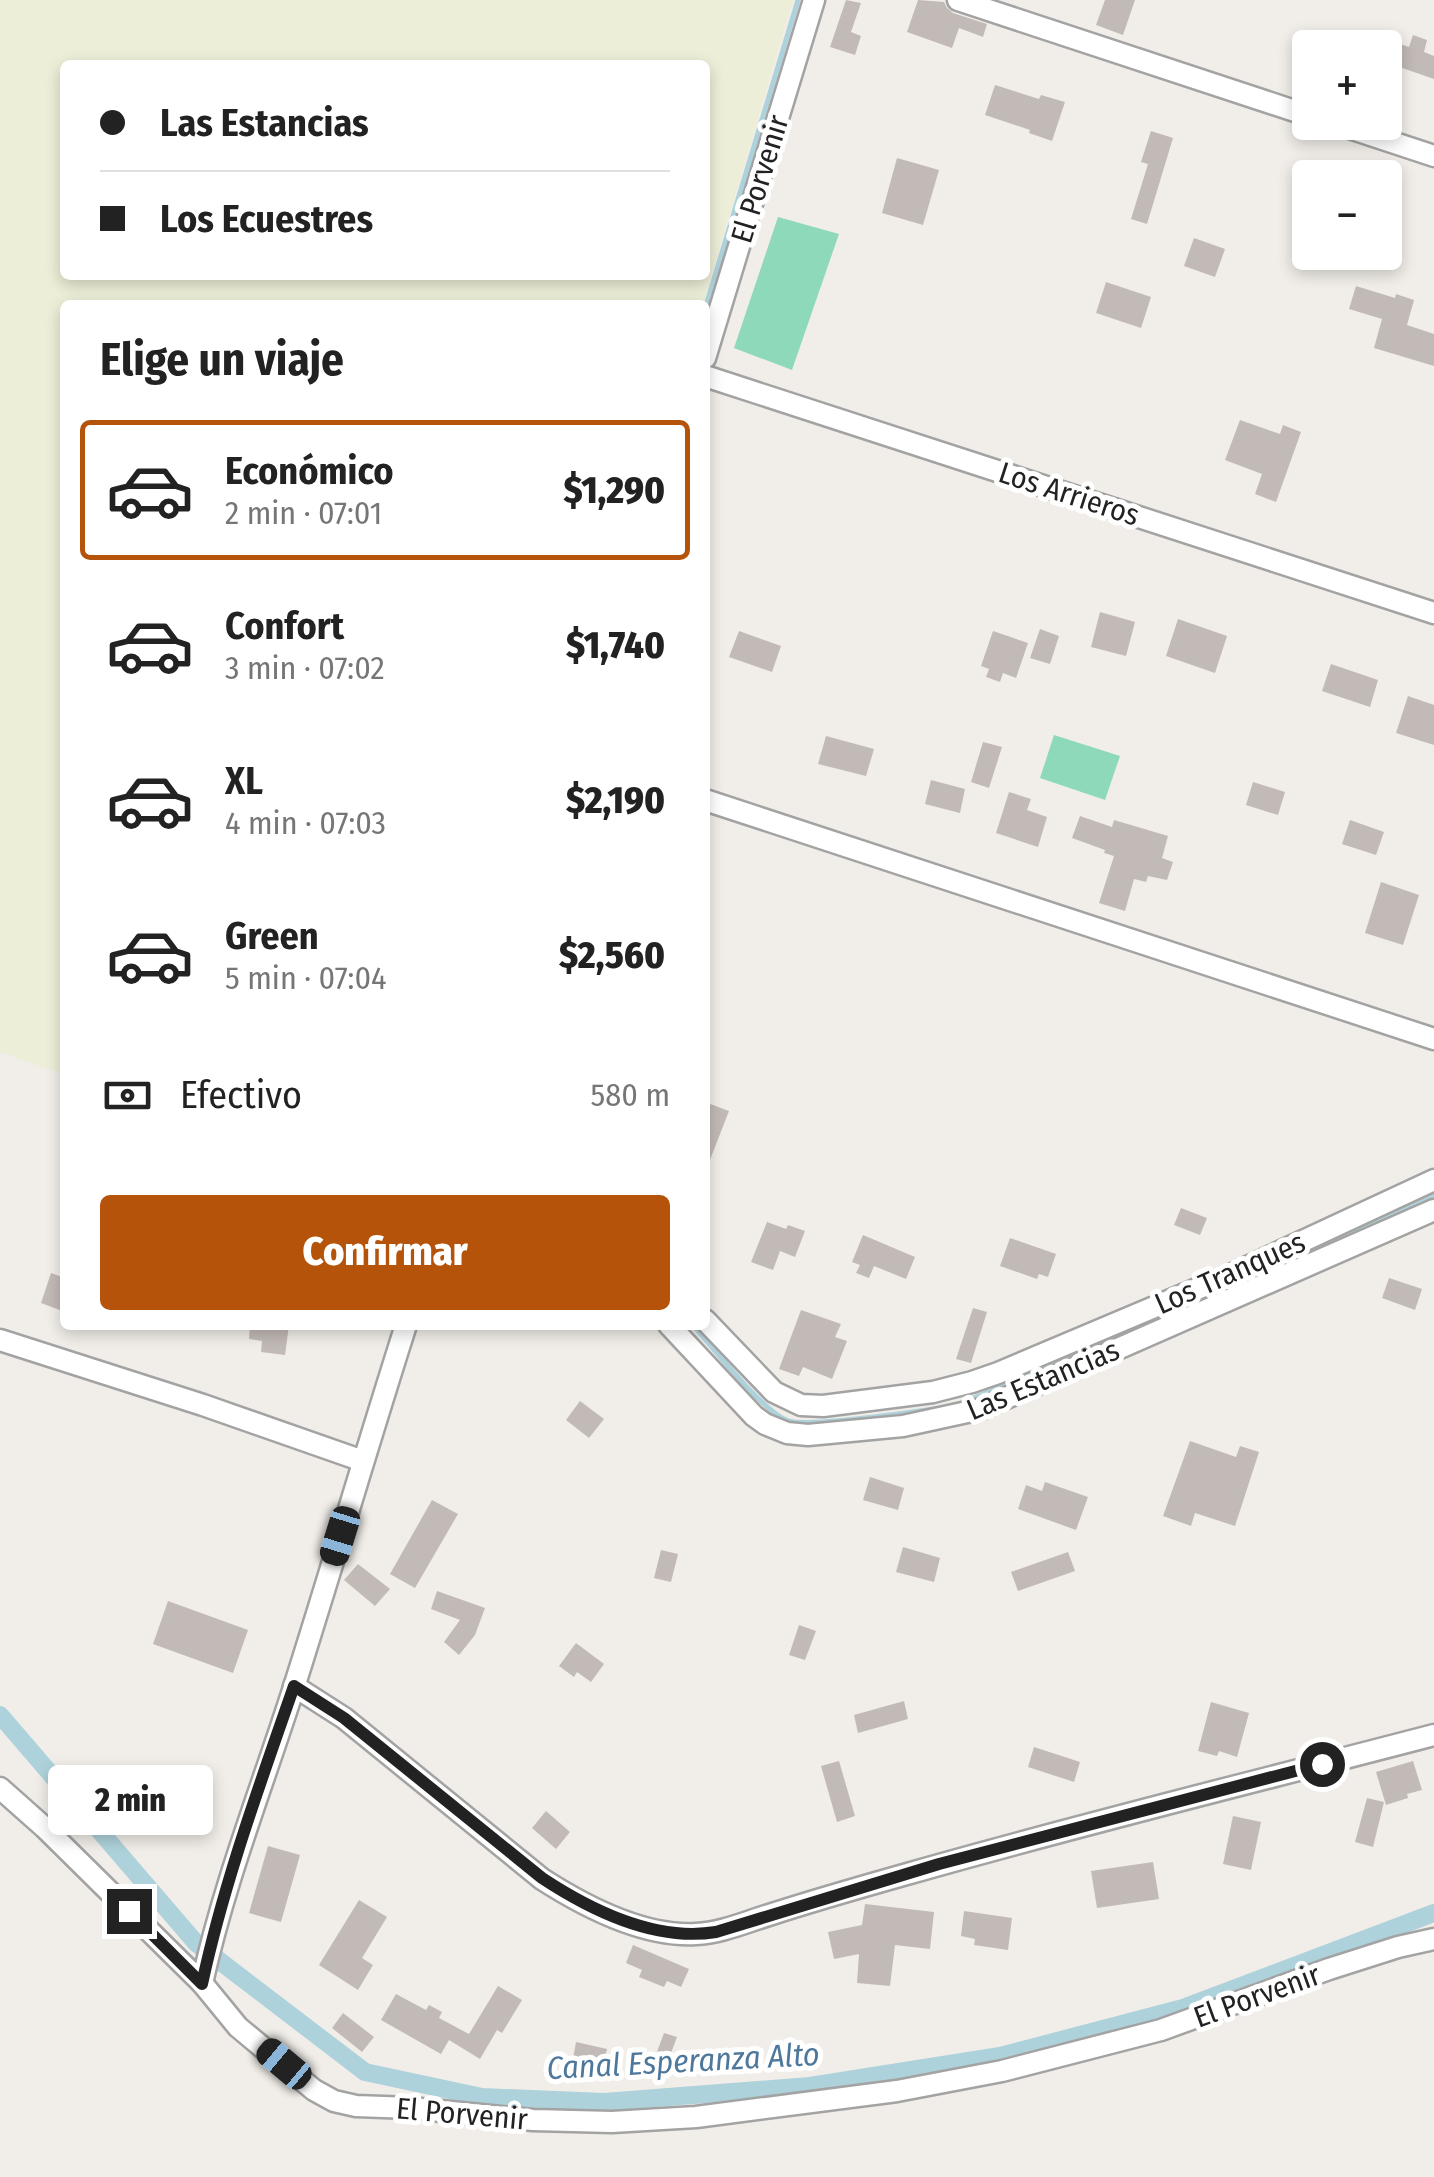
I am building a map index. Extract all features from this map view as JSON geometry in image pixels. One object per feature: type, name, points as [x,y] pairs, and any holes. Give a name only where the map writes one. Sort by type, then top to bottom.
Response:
[{"type":"street","name":"El Porvenir","points":[[710,342],[814,0]]},
{"type":"street","points":[[958,0],[1292,110]]},
{"type":"street","points":[[1386,140],[1434,156]]},
{"type":"street","name":"Los Arrieros","points":[[710,378],[1434,613]]},
{"type":"street","points":[[710,802],[1434,1040]]},
{"type":"street","name":"Los Tranques","points":[[710,1325],[774,1392],[801,1405],[823,1406],[933,1392],[972,1382],[1230,1274],[1434,1180]]},
{"type":"street","name":"Las Estancias","points":[[674,1330],[754,1416],[777,1430],[797,1435],[936,1421],[981,1409],[1434,1210]]},
{"type":"street","points":[[202,1984],[245,1828],[294,1686],[404,1330]]},
{"type":"street","points":[[0,1340],[363,1461]]},
{"type":"street","points":[[1022,1362],[1032,1386]]},
{"type":"street","points":[[294,1686],[344,1718],[563,1892],[630,1923],[684,1934],[716,1932],[939,1864],[1434,1735]]},
{"type":"street","name":"El Porvenir","points":[[0,1788],[202,1984],[238,2026],[314,2090],[334,2101],[356,2106],[532,2120],[626,2122],[696,2117],[879,2093],[1002,2072],[1161,2030],[1329,1968],[1434,1939]]},
{"type":"green space","points":[[0,0],[793,0],[704,300],[60,300],[60,1073],[0,1052]]},
{"type":"green space","points":[[778,217],[839,234],[792,370],[734,348]]},
{"type":"green space","points":[[1054,735],[1120,756],[1105,800],[1040,778]]},
{"type":"building","points":[[846,0],[861,3],[851,32],[861,36],[855,55],[830,47]]},
{"type":"building","points":[[918,0],[944,2],[953,13],[987,24],[983,37],[959,28],[952,48],[907,32]]},
{"type":"building","points":[[1105,0],[1135,0],[1123,35],[1096,25]]},
{"type":"building","points":[[1413,35],[1427,40],[1424,52],[1434,56],[1434,79],[1402,68],[1402,45],[1409,47]]},
{"type":"building","points":[[995,85],[1039,99],[1041,95],[1065,102],[1052,141],[985,115]]},
{"type":"building","points":[[1151,131],[1173,138],[1147,224],[1131,219],[1148,164],[1141,162]]},
{"type":"building","points":[[897,158],[939,170],[923,225],[882,213]]},
{"type":"building","points":[[1194,238],[1225,249],[1215,277],[1184,266]]},
{"type":"building","points":[[1106,282],[1151,297],[1141,328],[1096,313]]},
{"type":"building","points":[[1356,286],[1414,300],[1407,325],[1434,334],[1434,366],[1374,348],[1382,319],[1349,309]]},
{"type":"building","points":[[1240,420],[1280,434],[1283,425],[1301,432],[1276,502],[1255,494],[1262,474],[1225,460]]},
{"type":"building","points":[[1100,612],[1135,622],[1126,656],[1091,647]]},
{"type":"building","points":[[1178,619],[1227,636],[1215,673],[1166,656]]},
{"type":"building","points":[[1040,629],[1059,636],[1050,664],[1030,658]]},
{"type":"building","points":[[739,631],[781,646],[772,672],[729,657]]},
{"type":"building","points":[[993,631],[1028,643],[1016,678],[1003,673],[1000,682],[986,677],[989,669],[981,666]]},
{"type":"building","points":[[1331,664],[1378,680],[1370,707],[1322,691]]},
{"type":"building","points":[[1408,696],[1434,705],[1434,745],[1396,733]]},
{"type":"building","points":[[826,736],[874,749],[866,776],[818,764]]},
{"type":"building","points":[[983,742],[1002,747],[989,788],[971,782]]},
{"type":"building","points":[[931,780],[965,789],[960,813],[925,804]]},
{"type":"building","points":[[1253,782],[1285,792],[1278,815],[1246,805]]},
{"type":"building","points":[[1009,792],[1031,799],[1027,810],[1047,817],[1038,847],[996,833]]},
{"type":"building","points":[[1080,816],[1112,827],[1114,820],[1168,836],[1162,858],[1173,862],[1167,880],[1148,876],[1146,882],[1134,879],[1125,911],[1099,903],[1114,856],[1072,838]]},
{"type":"building","points":[[1350,820],[1384,832],[1376,855],[1342,844]]},
{"type":"building","points":[[1381,882],[1419,895],[1403,945],[1365,933]]},
{"type":"building","points":[[710,1104],[729,1111],[710,1160]]},
{"type":"building","points":[[1181,1208],[1207,1218],[1200,1235],[1174,1225]]},
{"type":"building","points":[[767,1222],[805,1231],[795,1257],[780,1251],[773,1270],[751,1262]]},
{"type":"building","points":[[863,1235],[915,1257],[906,1279],[874,1266],[869,1278],[856,1273],[860,1265],[852,1262]]},
{"type":"building","points":[[1010,1238],[1056,1254],[1048,1277],[1039,1274],[1037,1279],[1000,1266]]},
{"type":"building","points":[[51,1273],[60,1276],[60,1310],[41,1303]]},
{"type":"building","points":[[1389,1278],[1422,1289],[1415,1310],[1382,1298]]},
{"type":"building","points":[[973,1308],[987,1312],[971,1363],[956,1359]]},
{"type":"building","points":[[801,1310],[841,1324],[835,1337],[847,1341],[832,1379],[803,1367],[799,1376],[779,1369]]},
{"type":"building","points":[[250,1330],[288,1330],[285,1355],[261,1352],[262,1341],[249,1339]]},
{"type":"building","points":[[580,1401],[604,1419],[589,1438],[566,1420]]},
{"type":"building","points":[[1190,1441],[1236,1457],[1240,1446],[1259,1452],[1235,1526],[1195,1513],[1191,1526],[1163,1516]]},
{"type":"building","points":[[870,1477],[904,1488],[898,1510],[863,1500]]},
{"type":"building","points":[[1045,1482],[1088,1497],[1076,1530],[1018,1509],[1026,1485],[1042,1491]]},
{"type":"building","points":[[432,1500],[458,1514],[415,1588],[390,1574]]},
{"type":"building","points":[[903,1547],[940,1558],[934,1582],[896,1572]]},
{"type":"building","points":[[661,1550],[678,1554],[671,1582],[654,1578]]},
{"type":"building","points":[[1068,1552],[1075,1571],[1018,1591],[1011,1572]]},
{"type":"building","points":[[358,1564],[390,1589],[375,1606],[344,1580]]},
{"type":"building","points":[[437,1591],[485,1608],[475,1635],[459,1655],[444,1642],[460,1620],[431,1609]]},
{"type":"building","points":[[168,1601],[248,1630],[233,1673],[153,1644]]},
{"type":"building","points":[[799,1625],[816,1631],[805,1660],[789,1655]]},
{"type":"building","points":[[576,1643],[604,1664],[591,1682],[577,1672],[574,1677],[559,1666]]},
{"type":"building","points":[[904,1701],[908,1719],[858,1733],[854,1715]]},
{"type":"building","points":[[1211,1702],[1249,1713],[1237,1757],[1219,1751],[1217,1756],[1198,1751]]},
{"type":"building","points":[[1034,1747],[1080,1762],[1074,1782],[1028,1767]]},
{"type":"building","points":[[839,1761],[855,1816],[837,1822],[821,1766]]},
{"type":"building","points":[[1413,1761],[1422,1790],[1386,1805],[1376,1772]]},
{"type":"building","points":[[1367,1798],[1384,1802],[1373,1847],[1355,1842]]},
{"type":"building","points":[[546,1811],[570,1832],[556,1849],[532,1828]]},
{"type":"building","points":[[1233,1816],[1261,1822],[1251,1870],[1223,1864]]},
{"type":"building","points":[[268,1846],[300,1855],[281,1922],[249,1913]]},
{"type":"building","points":[[1153,1862],[1159,1899],[1097,1908],[1091,1871]]},
{"type":"building","points":[[359,1900],[387,1917],[362,1958],[373,1965],[358,1990],[319,1965]]},
{"type":"building","points":[[865,1904],[934,1912],[930,1949],[895,1945],[890,1986],[857,1983],[859,1954],[834,1959],[828,1932],[862,1925]]},
{"type":"building","points":[[964,1911],[1012,1918],[1008,1950],[974,1945],[975,1939],[961,1936]]},
{"type":"building","points":[[633,1945],[689,1969],[681,1987],[667,1981],[664,1987],[639,1977],[642,1970],[626,1963]]},
{"type":"building","points":[[498,1986],[522,2000],[480,2059],[449,2040],[441,2054],[381,2020],[396,1994],[426,2010],[429,2005],[442,2012],[439,2018],[469,2034]]},
{"type":"building","points":[[343,2013],[374,2037],[362,2052],[332,2028]]},
{"type":"building","points":[[664,2033],[677,2037],[663,2075],[629,2063],[634,2049],[655,2057]]},
{"type":"building","points":[[576,2042],[607,2049],[603,2065],[573,2059]]},
{"type":"waterway","points":[[708,300],[798,0]]},
{"type":"waterway","points":[[953,1406],[1434,1196]]},
{"type":"waterway","points":[[697,1330],[751,1391],[786,1420],[837,1421],[942,1408]]},
{"type":"waterway","name":"Canal Esperanza Alto","points":[[0,1715],[196,1943],[365,2072],[482,2097],[604,2102],[810,2086],[1000,2056],[1183,2008],[1434,1913]]},
{"type":"route","points":[[129,1911],[202,1984],[245,1828],[294,1686],[344,1718],[563,1892],[630,1923],[684,1934],[716,1932],[939,1864],[1322,1764]]}]
